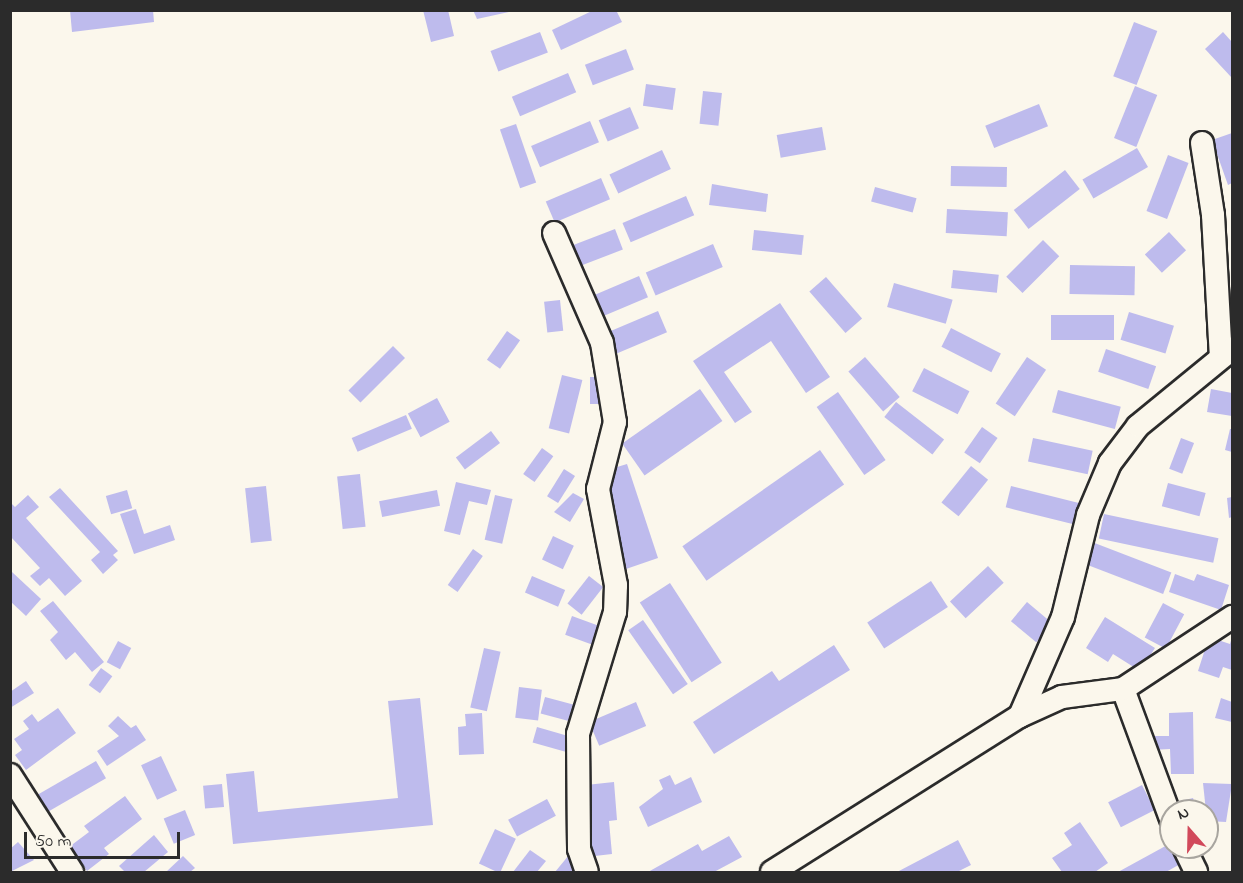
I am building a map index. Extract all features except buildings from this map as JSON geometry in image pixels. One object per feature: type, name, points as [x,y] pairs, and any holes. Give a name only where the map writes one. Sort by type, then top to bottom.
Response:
[{"type":"street","points":[[1020,716],[1063,616],[1088,515],[1110,463],[1138,426],[1227,352],[1213,216],[1202,143]]},
{"type":"street","points":[[554,233],[602,343],[615,422],[598,489],[616,585],[615,612],[578,734],[579,849],[587,873]]},
{"type":"street","points":[[772,873],[1020,716],[1062,697],[1123,689],[1233,617]]},
{"type":"street","points":[[1123,689],[1164,799]]},
{"type":"street","points":[[10,775],[72,873]]},
{"type":"street","points":[[1190,859],[1196,873]]}]
